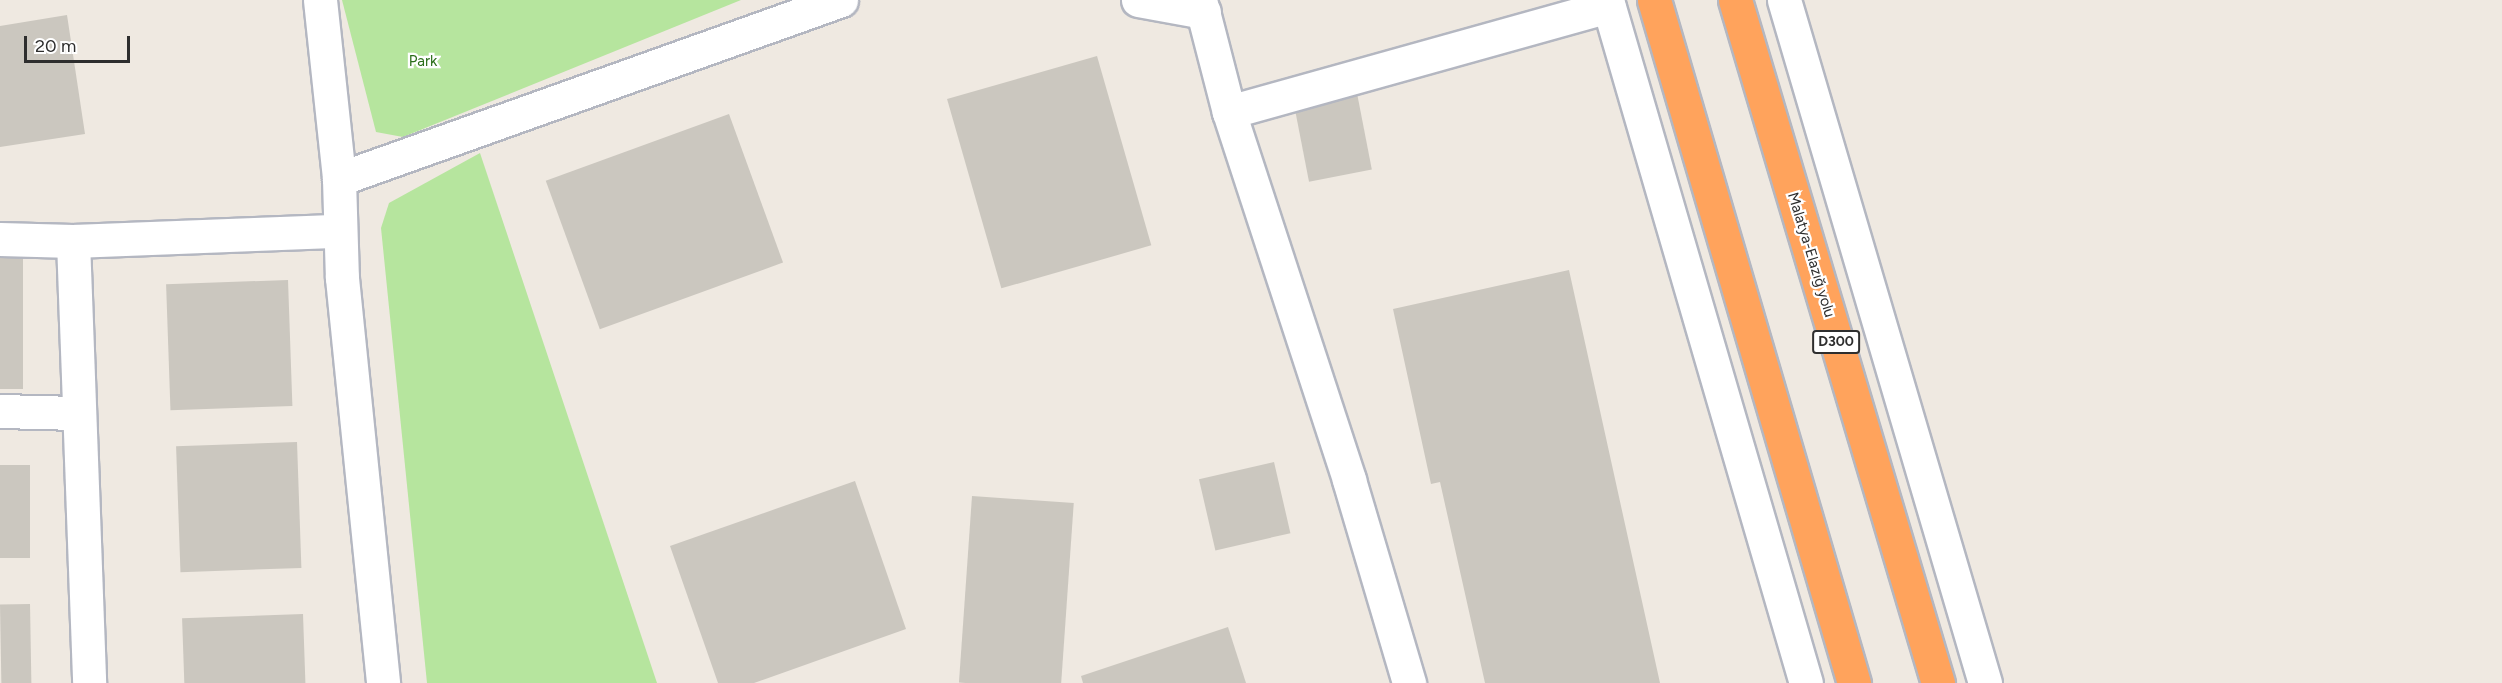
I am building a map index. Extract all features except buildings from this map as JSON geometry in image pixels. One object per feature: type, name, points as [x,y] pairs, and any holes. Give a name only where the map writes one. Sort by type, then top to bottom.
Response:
[{"type":"highway","points":[[1654,0],[1854,683]]},
{"type":"highway","name":"Malatya-Elazığ yolu","points":[[1735,0],[1938,683]]},
{"type":"street","points":[[320,0],[339,178],[339,231],[383,683]]},
{"type":"street","points":[[339,178],[841,0]]},
{"type":"street","points":[[1138,0],[1202,6],[1229,112],[1349,480],[1409,683]]},
{"type":"street","points":[[1784,0],[1985,683]]},
{"type":"street","points":[[1229,112],[1608,3],[1806,683]]},
{"type":"street","points":[[0,239],[73,241],[339,231]]},
{"type":"street","points":[[73,241],[89,683]]},
{"type":"street","points":[[0,411],[78,413]]},
{"type":"green space","name":"Park","points":[[342,0],[741,0],[403,137],[376,132]]},
{"type":"green space","points":[[480,153],[657,683],[427,683],[381,228],[389,203]]}]
